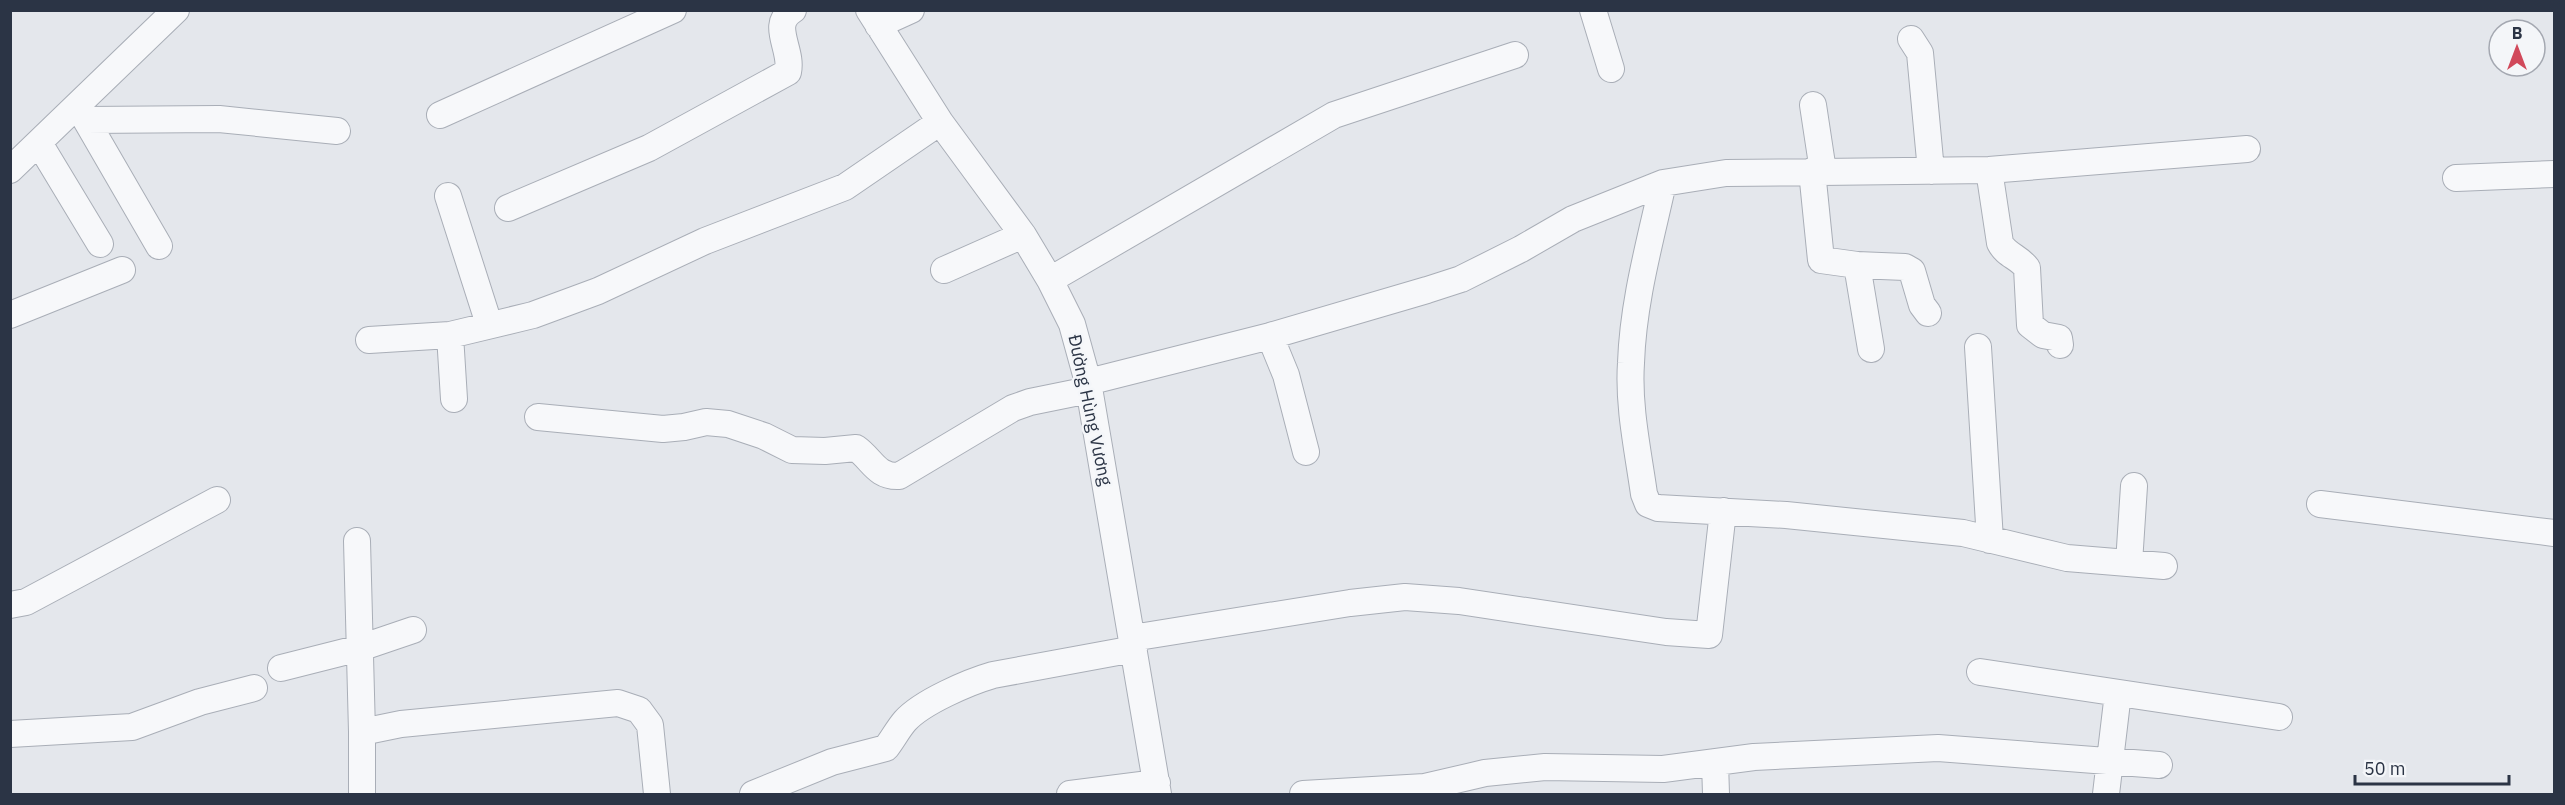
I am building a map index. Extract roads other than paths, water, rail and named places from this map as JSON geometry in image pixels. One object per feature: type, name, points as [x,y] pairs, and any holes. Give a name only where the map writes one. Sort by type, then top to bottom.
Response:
[{"type":"street","points":[[10,170],[39,143],[82,113],[176,10]]},
{"type":"street","points":[[440,115],[673,10]]},
{"type":"street","points":[[508,208],[649,148],[788,72],[790,63],[781,23],[785,15],[793,10]]},
{"type":"street","points":[[873,18],[911,10]]},
{"type":"street","points":[[1593,10],[1611,69]]},
{"type":"street","name":"Đường Hùng Vương","points":[[873,18],[940,122],[1023,235],[1050,280],[1072,324],[1088,386],[1157,789]]},
{"type":"street","points":[[1911,39],[1920,53],[1931,171]]},
{"type":"street","points":[[1050,280],[1334,115],[1515,55]]},
{"type":"street","points":[[1813,105],[1821,260],[1857,265],[1905,267],[1912,271],[1922,305],[1928,313]]},
{"type":"street","points":[[82,113],[219,119],[337,131]]},
{"type":"street","points":[[82,113],[159,246]]},
{"type":"street","points":[[369,340],[450,335],[532,315],[598,291],[705,241],[845,186],[940,122]]},
{"type":"street","points":[[39,143],[100,244]]},
{"type":"street","points":[[538,417],[663,429],[684,428],[706,422],[728,424],[764,436],[792,450],[825,452],[855,448],[863,453],[877,471],[887,477],[899,476],[1013,408],[1270,336],[1461,279],[1521,249],[1573,219],[1663,183],[1726,173],[1989,170],[2247,150]]},
{"type":"street","points":[[1989,170],[2000,243],[2004,251],[2023,261],[2027,268],[2030,325],[2043,335],[2059,338],[2060,345]]},
{"type":"street","points":[[2456,178],[2554,174]]},
{"type":"street","points":[[1663,183],[1634,319],[1630,365],[1633,418],[1644,494],[1648,504],[1659,508],[1821,518],[1963,533],[2067,558],[2164,566]]},
{"type":"street","points":[[448,196],[489,324]]},
{"type":"street","points":[[944,270],[1023,235]]},
{"type":"street","points":[[1857,265],[1871,349]]},
{"type":"street","points":[[10,315],[122,270]]},
{"type":"street","points":[[450,335],[454,399]]},
{"type":"street","points":[[1270,336],[1286,375],[1306,452]]},
{"type":"street","points":[[1978,347],[1990,540]]},
{"type":"street","points":[[2129,563],[2134,486]]},
{"type":"street","points":[[10,605],[26,602],[217,501]]},
{"type":"street","points":[[2320,504],[2554,533]]},
{"type":"street","points":[[753,795],[832,762],[886,748],[904,722],[915,712],[972,681],[1133,643],[1350,603],[1405,597],[1459,601],[1706,636],[1711,630],[1723,511]]},
{"type":"street","points":[[357,541],[362,795]]},
{"type":"street","points":[[281,668],[360,648],[413,630]]},
{"type":"street","points":[[1980,672],[2279,717]]},
{"type":"street","points":[[10,734],[132,727],[200,702],[254,688]]},
{"type":"street","points":[[2106,795],[2118,693]]},
{"type":"street","points":[[362,732],[401,724],[618,703],[639,710],[650,725],[657,795]]},
{"type":"street","points":[[1303,795],[1425,787],[1485,773],[1545,767],[1663,769],[1754,757],[1938,748],[2159,765]]},
{"type":"street","points":[[1715,762],[1716,795]]},
{"type":"street","points":[[1070,795],[1157,789]]}]
